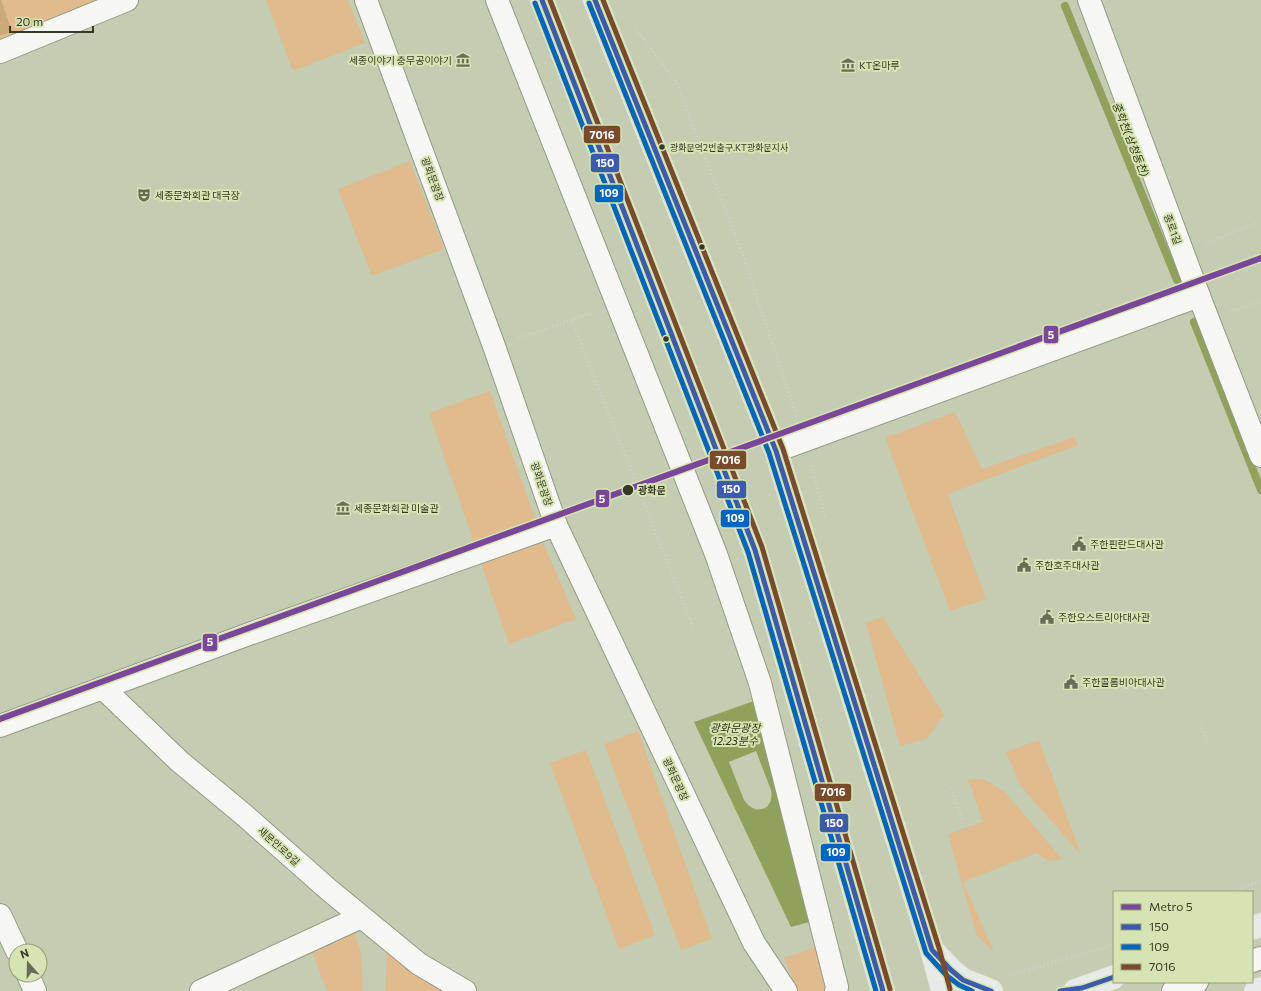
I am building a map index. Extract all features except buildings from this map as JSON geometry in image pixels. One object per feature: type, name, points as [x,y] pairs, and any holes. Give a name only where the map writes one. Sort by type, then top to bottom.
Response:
[{"type":"main road","points":[[542,0],[755,550],[883,991]]},
{"type":"main road","points":[[596,0],[776,451],[932,950],[942,991]]},
{"type":"main road","points":[[932,950],[951,970],[964,980],[991,991]]},
{"type":"main road","points":[[1060,991],[1078,990],[1113,977]]},
{"type":"main road","points":[[1256,991],[1261,989]]},
{"type":"street","points":[[0,52],[127,0]]},
{"type":"street","name":"광화문광장","points":[[366,0],[494,346],[556,526],[754,943],[786,991]]},
{"type":"street","points":[[497,0],[716,554],[760,683],[837,987],[836,991]]},
{"type":"street","name":"종로1길","points":[[1089,0],[1198,296],[1261,456]]},
{"type":"street","points":[[776,451],[1198,296]]},
{"type":"street","points":[[0,726],[249,634],[556,526]]},
{"type":"street","name":"새문안로9길","points":[[103,688],[179,761],[243,814],[328,890],[419,964],[465,991]]},
{"type":"street","points":[[0,915],[13,943]]},
{"type":"street","points":[[201,991],[362,917]]},
{"type":"street","points":[[1173,991],[1194,983]]},
{"type":"path","points":[[1182,252],[1261,221]]},
{"type":"path","points":[[1208,320],[1261,301]]},
{"type":"path","points":[[494,346],[572,321],[618,304]]},
{"type":"path","points":[[572,321],[693,627]]},
{"type":"path","points":[[1200,724],[1209,747]]},
{"type":"path","points":[[951,788],[963,822]]},
{"type":"path","points":[[1235,891],[1261,880]]},
{"type":"path","points":[[1007,976],[1104,948],[1113,944]]},
{"type":"shaded area","points":[[0,0],[118,0],[0,46]]},
{"type":"shaded area","points":[[0,0],[12,31],[0,36]]},
{"type":"shaded area","points":[[266,0],[348,0],[365,43],[293,71]]},
{"type":"shaded area","points":[[410,161],[444,249],[372,276],[338,189]]},
{"type":"shaded area","points":[[490,391],[545,547],[576,619],[509,644],[429,413]]},
{"type":"shaded area","points":[[955,412],[982,469],[1074,437],[1078,445],[948,494],[986,599],[950,611],[885,438]]},
{"type":"shaded area","points":[[883,617],[944,715],[926,739],[900,746],[866,623]]},
{"type":"shaded area","points":[[638,731],[712,939],[681,950],[604,744]]},
{"type":"shaded area","points":[[1039,740],[1081,855],[1020,785],[1006,752]]},
{"type":"shaded area","points":[[586,750],[655,935],[619,949],[550,763]]},
{"type":"shaded area","points":[[984,779],[1006,793],[1062,859],[1048,861],[1036,853],[963,882],[994,952],[977,936],[948,834],[983,822],[968,780]]},
{"type":"shaded area","points":[[348,933],[355,934],[361,953],[363,991],[327,991],[313,954]]},
{"type":"shaded area","points":[[388,939],[419,964],[441,991],[385,991]]},
{"type":"shaded area","points":[[816,947],[827,991],[798,991],[784,958]]},
{"type":"water","name":"광화문광장 12.23분수","points":[[754,701],[809,922],[791,927],[694,722]],"holes":[[[756,751],[771,790],[770,802],[763,809],[758,810],[748,805],[744,800],[729,762]]]},
{"type":"waterway","name":"중학천(삼청동천)","points":[[1065,6],[1177,280]]},
{"type":"waterway","name":"중학천(삼청동천)","points":[[1194,322],[1261,490]]},
{"type":"metro line","name":"5","points":[[0,719],[1261,258]]},
{"type":"transit line","name":"150","points":[[542,0],[755,550],[883,991]]},
{"type":"transit line","name":"7016","points":[[550,0],[762,547],[890,989]]},
{"type":"transit line","name":"150","points":[[595,0],[776,451],[932,950],[963,980],[991,991]]},
{"type":"transit line","name":"7016","points":[[603,0],[783,449],[939,948],[950,989]]},
{"type":"transit line","name":"109","points":[[535,3],[748,552],[876,991]]},
{"type":"transit line","name":"109","points":[[589,3],[769,453],[926,953],[946,975],[959,985],[972,991]]},
{"type":"transit line","name":"150","points":[[1060,991],[1082,988],[1113,977]]},
{"type":"place","name":"세종이야기 충무공이야기","points":[[463,60]]},
{"type":"place","name":"KT온마루","points":[[848,65]]},
{"type":"place","name":"광화문역2번출구.KT광화문지사","points":[[662,147]]},
{"type":"place","name":"세종문화회관 대극장","points":[[144,195]]},
{"type":"place","name":"광화문","points":[[628,490]]},
{"type":"place","name":"세종문화회관 미술관","points":[[343,508]]},
{"type":"place","name":"주한핀란드대사관","points":[[1079,544]]},
{"type":"place","name":"주한호주대사관","points":[[1024,565]]},
{"type":"place","name":"주한오스트리아대사관","points":[[1047,617]]},
{"type":"place","name":"주한콜롬비아대사관","points":[[1071,682]]}]
